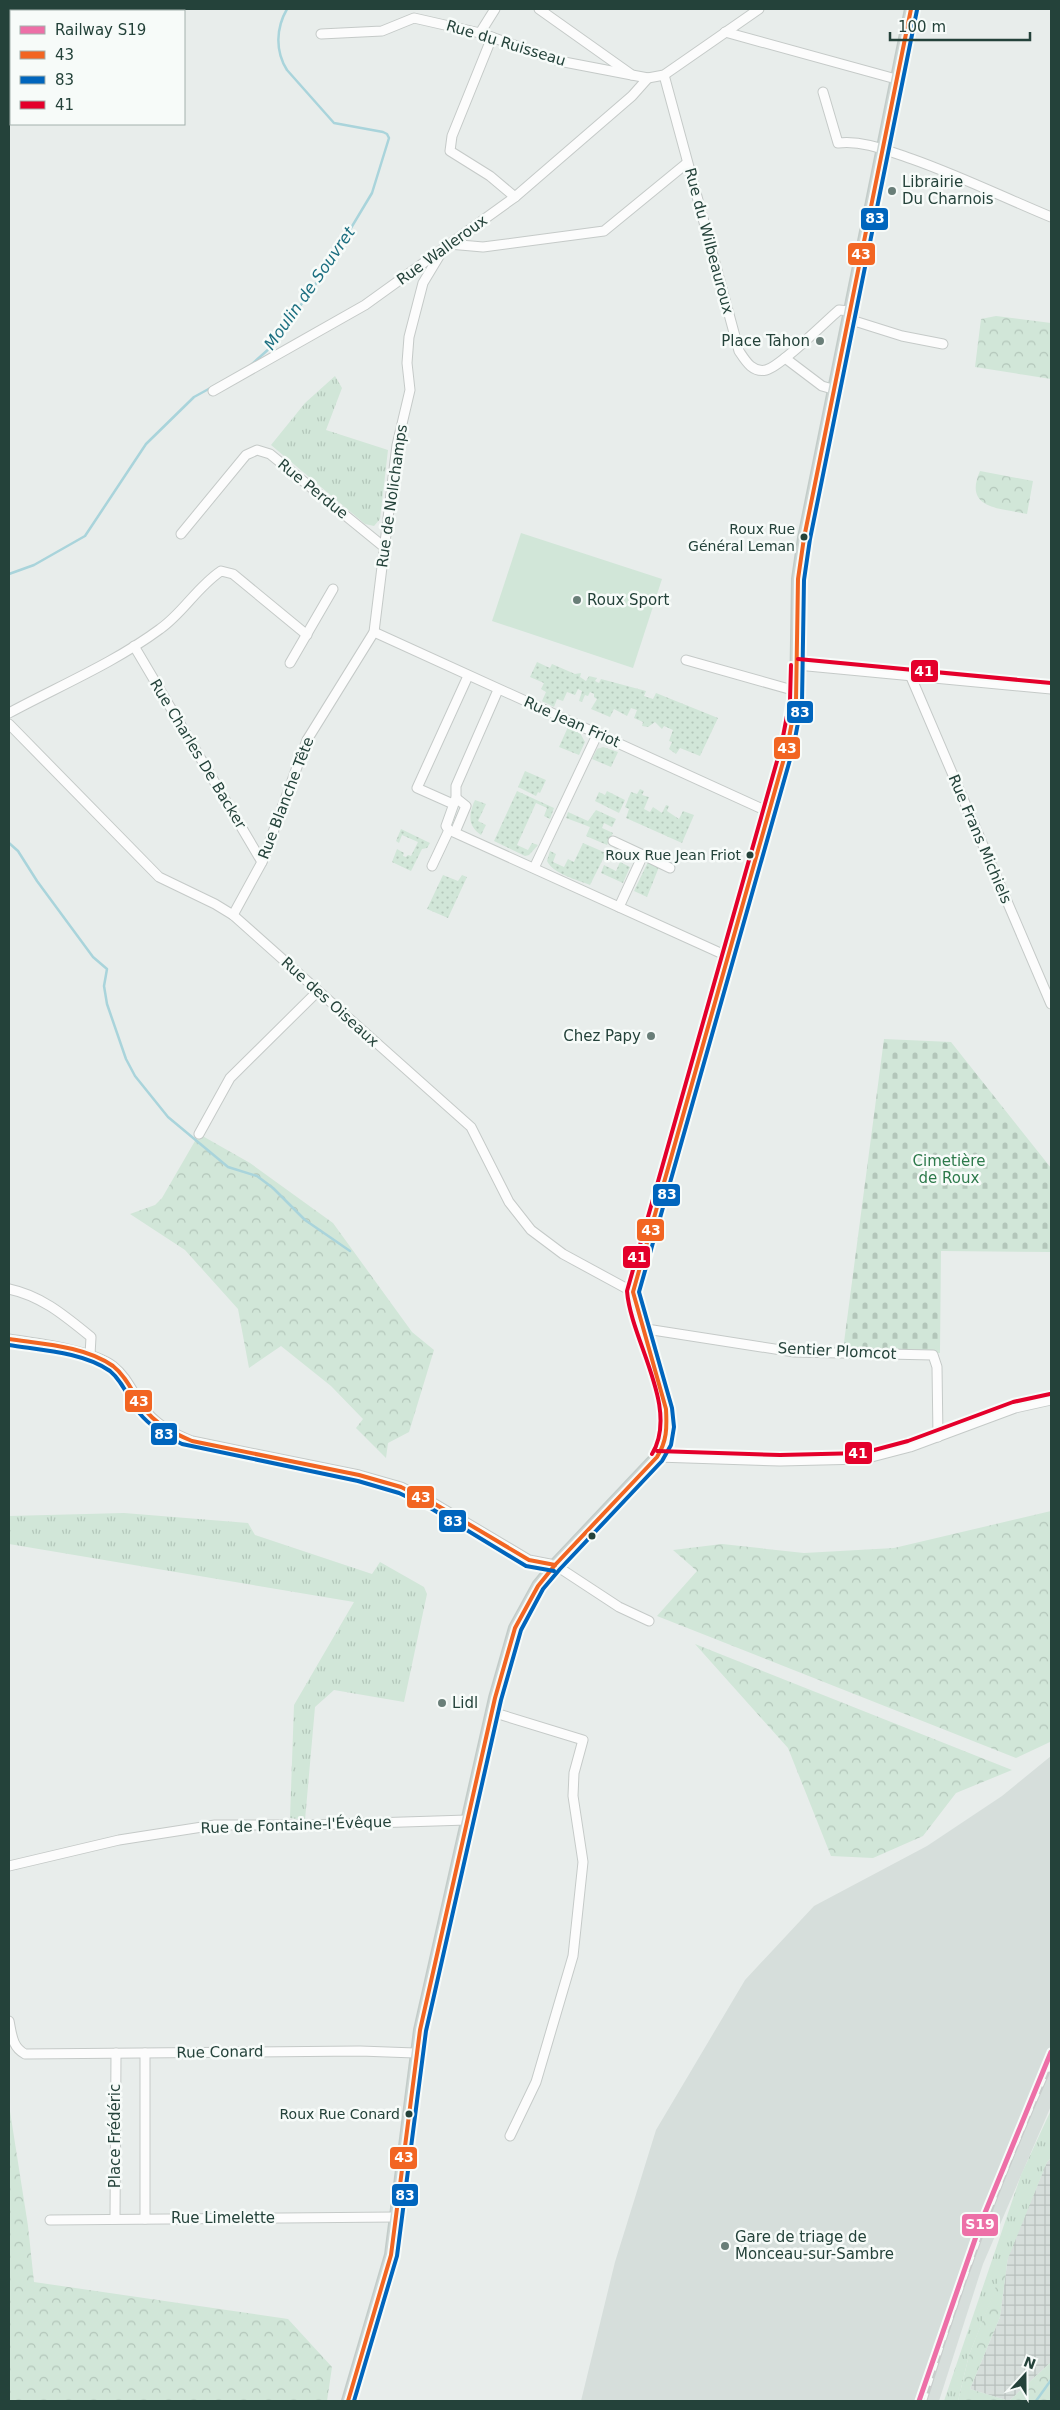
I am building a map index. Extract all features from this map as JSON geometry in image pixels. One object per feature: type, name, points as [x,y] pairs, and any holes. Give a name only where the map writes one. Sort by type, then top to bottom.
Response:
[{"type":"main road","points":[[348,2401],[390,2260],[415,2053],[492,1712],[515,1628],[538,1586],[555,1565],[657,1457],[665,1444],[668,1418],[635,1312],[633,1292],[786,748],[796,691],[798,579],[804,538],[836,390],[849,315],[910,9]]},
{"type":"street","points":[[480,33],[495,9]]},
{"type":"street","points":[[539,9],[632,75]]},
{"type":"street","points":[[648,78],[664,75],[759,9]]},
{"type":"street","name":"Rue du Ruisseau","points":[[321,34],[382,31],[414,18],[480,33],[558,61],[648,78]]},
{"type":"street","points":[[725,32],[896,79]]},
{"type":"street","points":[[492,37],[452,136],[450,151],[490,176],[515,197]]},
{"type":"street","name":"Rue du Wilbeauroux","points":[[664,75],[739,351],[746,363],[756,369],[766,370],[784,358],[839,310],[849,315]]},
{"type":"street","name":"Rue Walleroux","points":[[213,391],[365,305],[447,246],[515,197],[632,96],[648,78]]},
{"type":"street","points":[[823,92],[838,143],[864,144],[883,149],[946,171],[1051,217]]},
{"type":"street","points":[[447,246],[483,247],[604,231],[687,163]]},
{"type":"street","name":"Rue de Nolichamps","points":[[374,632],[397,445],[410,390],[407,363],[410,329],[423,283],[447,246]]},
{"type":"street","points":[[849,315],[902,336],[943,344]]},
{"type":"street","points":[[784,358],[822,386],[836,390]]},
{"type":"street","name":"Rue Perdue","points":[[181,534],[246,455],[257,450],[270,454],[384,547]]},
{"type":"street","points":[[9,713],[134,646],[172,620],[212,577],[221,571],[233,574],[307,635]]},
{"type":"street","points":[[290,663],[333,589]]},
{"type":"street","name":"Rue Jean Friot","points":[[374,632],[769,812]]},
{"type":"street","name":"Rue Blanche Tête","points":[[233,916],[262,862],[307,740],[374,632]]},
{"type":"street","name":"Rue Charles De Backer","points":[[134,646],[262,862]]},
{"type":"street","points":[[686,660],[796,691]]},
{"type":"street","points":[[797,665],[1051,689]]},
{"type":"street","points":[[432,866],[450,829],[466,806],[417,788],[468,676]]},
{"type":"street","name":"Rue Frans Michiels","points":[[911,677],[1050,1002]]},
{"type":"street","points":[[450,829],[456,786],[498,690]]},
{"type":"street","name":"Rue des Oiseaux","points":[[9,724],[159,877],[215,904],[233,916],[471,1127],[509,1202],[531,1230],[563,1254],[633,1292]]},
{"type":"street","points":[[534,868],[598,734]]},
{"type":"street","points":[[450,829],[727,956]]},
{"type":"street","points":[[613,841],[670,868]]},
{"type":"street","points":[[619,907],[644,855]]},
{"type":"street","points":[[199,1134],[230,1078],[318,991]]},
{"type":"street","points":[[9,1289],[28,1293],[63,1314],[91,1337],[90,1355]]},
{"type":"street","name":"Sentier Plomcot","points":[[640,1328],[794,1352],[933,1355],[937,1367],[938,1437]]},
{"type":"street","points":[[9,1338],[90,1355],[112,1366],[129,1384],[152,1420],[172,1433],[192,1441],[359,1475],[401,1487],[435,1504],[529,1560],[555,1565],[619,1607],[649,1621]]},
{"type":"street","points":[[657,1457],[729,1460],[844,1460],[886,1454],[1015,1408],[1051,1400]]},
{"type":"street","points":[[492,1712],[583,1740],[574,1773],[573,1796],[583,1862],[573,1956],[536,2082],[510,2136]]},
{"type":"street","name":"Rue de Fontaine-l'Évêque","points":[[9,1866],[119,1840],[215,1825],[309,1825],[467,1820]]},
{"type":"street","name":"Rue Conard","points":[[9,2021],[17,2050],[25,2054],[360,2051],[415,2053]]},
{"type":"street","name":"Place Frédéric","points":[[115,2219],[116,2053]]},
{"type":"street","name":"Place Frédéric","points":[[145,2053],[145,2219]]},
{"type":"street","name":"Rue Limelette","points":[[50,2220],[396,2216]]},
{"type":"shaded area","points":[[1051,1756],[1051,2106],[983,2264],[939,2401],[581,2401],[615,2262],[656,2130],[745,1980],[814,1906],[927,1846],[1002,1796]]},
{"type":"shaded area","points":[[1051,2158],[1051,2362],[1009,2401],[970,2389],[1000,2317],[1008,2256],[1047,2162]]},
{"type":"green space","points":[[996,316],[1051,323],[1051,379],[975,367],[981,319]]},
{"type":"green space","points":[[335,376],[342,388],[326,430],[388,450],[380,519],[374,526],[365,524],[271,445],[305,403]]},
{"type":"green space","points":[[980,471],[1033,481],[1027,514],[996,508],[980,500],[976,493],[976,484]]},
{"type":"green space","name":"Roux Sport","points":[[521,533],[662,579],[633,668],[492,621]]},
{"type":"green space","points":[[537,662],[550,668],[552,664],[575,674],[581,673],[580,677],[586,681],[589,676],[597,678],[595,681],[599,683],[601,679],[646,691],[644,696],[653,699],[656,693],[718,718],[700,756],[680,748],[676,754],[669,749],[672,742],[669,741],[673,730],[664,726],[662,729],[655,722],[648,727],[642,726],[643,722],[634,718],[637,710],[631,708],[627,716],[614,709],[610,717],[591,709],[597,699],[594,697],[594,694],[590,692],[588,696],[585,695],[582,702],[579,701],[582,691],[578,689],[575,695],[567,692],[563,701],[557,699],[554,707],[542,701],[546,692],[541,689],[544,683],[530,677]]},
{"type":"green space","points":[[568,727],[580,733],[585,742],[579,755],[559,747]]},
{"type":"green space","points":[[603,747],[618,752],[611,767],[592,759],[597,749]]},
{"type":"green space","points":[[525,771],[546,780],[540,793],[538,792],[536,796],[518,787]]},
{"type":"green space","points":[[640,789],[644,791],[642,795],[649,797],[644,809],[650,812],[653,807],[662,813],[666,805],[669,806],[667,811],[679,819],[683,811],[694,815],[682,843],[626,818],[629,809],[625,807],[631,792],[637,794]]},
{"type":"green space","points":[[517,791],[554,808],[550,819],[544,816],[547,808],[536,803],[517,845],[528,850],[532,843],[538,845],[529,855],[525,856],[494,841]]},
{"type":"green space","points":[[607,791],[625,800],[619,813],[595,801],[599,792],[605,795]]},
{"type":"green space","points":[[475,800],[486,804],[478,821],[486,825],[481,835],[473,827],[470,819]]},
{"type":"green space","points":[[596,810],[616,819],[612,827],[604,823],[602,828],[613,833],[607,845],[586,836],[590,827],[566,818],[568,812],[588,821]]},
{"type":"green space","points":[[401,829],[430,843],[427,848],[422,849],[411,871],[392,862],[397,849],[404,853],[403,856],[411,856],[418,842],[402,835],[399,843],[396,841]]},
{"type":"green space","points":[[583,843],[606,853],[590,885],[560,873],[550,866],[547,861],[550,851],[556,854],[553,862],[564,867],[568,859],[574,862]]},
{"type":"green space","points":[[620,862],[630,867],[623,883],[601,873],[604,865],[616,871]]},
{"type":"green space","points":[[648,862],[659,867],[647,897],[634,891]]},
{"type":"green space","points":[[443,875],[458,881],[462,875],[467,877],[448,918],[427,909]]},
{"type":"green space","name":"Cimetière de Roux","points":[[884,1039],[951,1042],[1051,1168],[1051,1252],[941,1251],[940,1353],[843,1350]]},
{"type":"green space","points":[[199,1134],[250,1163],[333,1223],[412,1332],[434,1350],[409,1432],[388,1443],[386,1458],[356,1428],[363,1419],[331,1386],[281,1346],[249,1368],[238,1309],[185,1250],[130,1214],[155,1205],[162,1198]]},
{"type":"green space","points":[[1051,1511],[1051,1735],[1050,1742],[1016,1758],[657,1616],[697,1571],[673,1550],[722,1544],[804,1553],[894,1548]]},
{"type":"green space","points":[[124,1513],[248,1523],[255,1535],[372,1574],[380,1562],[424,1587],[427,1594],[404,1702],[334,1690],[315,1707],[305,1820],[290,1818],[294,1705],[354,1602],[9,1544],[9,1516]]},
{"type":"green space","points":[[695,1644],[1012,1770],[956,1793],[923,1836],[873,1858],[831,1856],[788,1748]]},
{"type":"green space","points":[[9,2105],[28,2226],[34,2282],[288,2319],[332,2367],[327,2401],[9,2401]]},
{"type":"green space","points":[[1051,2110],[1051,2158],[1047,2162],[969,2355],[958,2401],[944,2401],[1021,2175]]},
{"type":"green space","points":[[1008,2256],[1000,2317],[970,2389],[1009,2401],[958,2401],[969,2355]]},
{"type":"green space","points":[[1051,2362],[1051,2401],[1009,2401]]},
{"type":"waterway","name":"Moulin de Souvret","points":[[251,365],[271,347],[327,268],[372,193],[389,138],[383,132],[334,123],[287,70],[280,55],[278,39],[283,16],[287,9]]},
{"type":"waterway","name":"Moulin de Souvret","points":[[9,574],[34,565],[85,536],[146,444],[194,397],[225,380]]},
{"type":"waterway","name":"Moulin de Souvret","points":[[9,843],[18,851],[37,881],[93,957],[107,969],[104,986],[107,1004],[126,1059],[135,1076],[168,1117],[228,1167],[257,1176],[273,1188],[305,1220],[350,1251]]},
{"type":"waterway","points":[[1036,2401],[1051,2380]]},
{"type":"railway","points":[[925,2401],[983,2231],[1051,2065]]},
{"type":"rail line","name":"S19","points":[[919,2401],[980,2225],[1051,2052]]},
{"type":"transit line","name":"43","points":[[348,2401],[391,2255],[420,2030],[495,1698],[515,1628],[538,1586],[555,1565],[657,1457],[665,1440],[666,1409],[633,1292],[787,748],[796,701],[798,579],[804,538],[911,9]]},
{"type":"transit line","name":"83","points":[[354,2401],[397,2256],[426,2031],[501,1700],[521,1630],[543,1589],[662,1461],[671,1445],[674,1427],[672,1408],[639,1292],[793,749],[802,702],[804,580],[810,539],[917,10]]},
{"type":"transit line","name":"41","points":[[798,659],[1051,683]]},
{"type":"transit line","name":"41","points":[[652,1454],[659,1436],[660,1416],[657,1395],[652,1374],[630,1310],[627,1291],[781,747],[790,700],[791,665]]},
{"type":"transit line","name":"43","points":[[9,1339],[63,1347],[102,1359],[122,1375],[142,1406],[153,1418],[171,1431],[192,1441],[359,1475],[401,1487],[435,1504],[529,1560],[555,1565]]},
{"type":"transit line","name":"83","points":[[9,1345],[74,1356],[110,1371],[124,1387],[134,1406],[149,1424],[182,1444],[358,1481],[399,1493],[432,1509],[526,1566],[554,1571]]},
{"type":"transit line","name":"41","points":[[657,1451],[780,1455],[863,1453],[908,1441],[1013,1402],[1050,1394]]},
{"type":"place","name":"Librairie Du Charnois","points":[[892,191]]},
{"type":"place","name":"Place Tahon","points":[[820,341]]},
{"type":"place","name":"Roux Rue Général Leman","points":[[804,537]]},
{"type":"place","name":"Roux Sport","points":[[577,600]]},
{"type":"place","name":"Roux Rue Jean Friot","points":[[750,855]]},
{"type":"place","name":"Chez Papy","points":[[651,1036]]},
{"type":"place","name":"Lidl","points":[[442,1703]]},
{"type":"place","name":"Roux Rue Conard","points":[[409,2114]]},
{"type":"place","name":"Gare de triage de Monceau-sur-Sambre","points":[[725,2246]]}]
